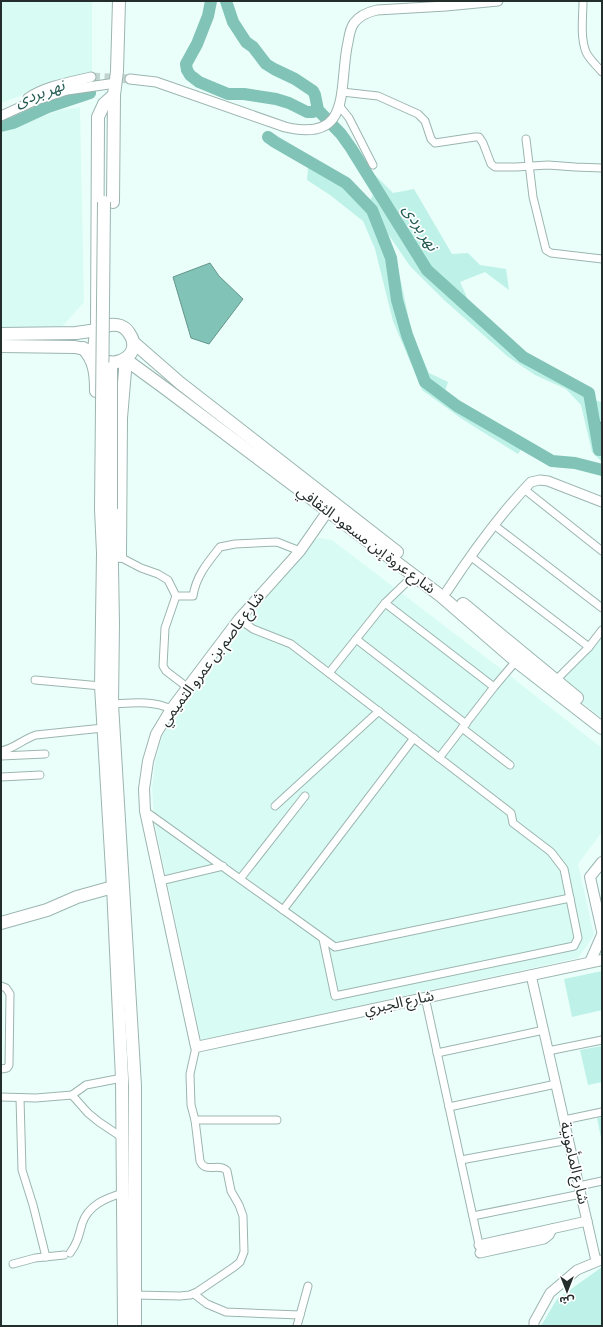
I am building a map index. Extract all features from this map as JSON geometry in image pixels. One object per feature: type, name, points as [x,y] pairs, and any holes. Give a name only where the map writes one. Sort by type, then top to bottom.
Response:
[{"type":"main road","points":[[119,1],[115,89],[107,107],[104,122],[108,202],[106,509],[103,554],[101,686],[113,887],[122,1078],[124,1326]]},
{"type":"main road","points":[[99,356],[95,346],[97,330],[98,117],[104,104],[115,89]]},
{"type":"main road","points":[[1,334],[65,334],[97,330],[110,325],[119,325],[127,330],[133,342],[131,352],[125,359],[116,362],[103,359],[83,348],[66,346],[1,346]]},
{"type":"main road","name":"شارع عروة إبن مسعود الثقافي","points":[[133,342],[180,384],[441,596],[516,661],[602,728]]},
{"type":"main road","points":[[83,348],[93,364],[96,376],[95,582],[102,645]]},
{"type":"main road","points":[[113,624],[120,558],[121,418],[125,359]]},
{"type":"main road","name":"شارع عروة إبن مسعود الثقافي","points":[[125,359],[446,590],[556,680],[602,720]]},
{"type":"main road","points":[[124,385],[131,376],[141,371]]},
{"type":"main road","name":"شارع عاصم بن عمرو التميمي","points":[[196,1047],[145,811],[144,789],[148,761],[156,734],[171,709],[239,619],[300,550],[330,507]]},
{"type":"main road","points":[[106,509],[113,624],[112,704],[135,1086],[136,1326]]},
{"type":"main road","points":[[602,862],[590,877],[602,931]]},
{"type":"main road","points":[[1,923],[47,910],[77,897],[113,887]]},
{"type":"main road","points":[[590,962],[602,935]]},
{"type":"main road","name":"شارع الجبري","points":[[196,1047],[602,960]]},
{"type":"street","points":[[130,79],[156,82],[291,128],[317,130],[328,125],[339,108],[350,31],[353,23],[366,12],[392,8],[446,6],[498,1]]},
{"type":"street","points":[[583,1],[582,27],[587,53],[602,72]]},
{"type":"street","points":[[1,110],[19,104],[32,95],[63,84],[91,77]]},
{"type":"street","points":[[1,116],[36,100],[67,90],[115,89]]},
{"type":"street","points":[[342,92],[378,96],[418,114],[425,121],[431,140],[436,143],[479,138],[483,142],[491,164],[495,167],[548,165],[602,168]]},
{"type":"street","points":[[339,108],[341,108],[349,118],[373,165]]},
{"type":"street","points":[[526,139],[528,166],[533,197],[546,250],[551,253],[602,259]]},
{"type":"street","points":[[446,590],[494,525],[531,482],[544,480],[602,502]]},
{"type":"street","points":[[524,489],[602,551]]},
{"type":"street","points":[[494,525],[602,608]]},
{"type":"street","points":[[176,596],[193,596],[194,585],[199,576],[220,548],[235,544],[277,542],[300,550]]},
{"type":"street","points":[[470,556],[588,647]]},
{"type":"street","points":[[120,558],[158,574],[168,580],[176,596],[165,628],[163,666],[166,671],[187,687]]},
{"type":"street","points":[[329,673],[384,603],[414,575]]},
{"type":"street","points":[[384,603],[494,687]]},
{"type":"street","points":[[239,619],[253,629],[291,644],[511,812],[514,823],[551,852],[564,869],[578,938],[574,946],[335,996],[323,939]]},
{"type":"street","points":[[556,680],[601,633]]},
{"type":"street","points":[[356,639],[510,765]]},
{"type":"street","points":[[439,758],[516,661]]},
{"type":"street","points":[[35,680],[101,686]]},
{"type":"street","points":[[112,704],[147,703],[171,709]]},
{"type":"street","points":[[275,806],[379,711]]},
{"type":"street","points":[[1,751],[14,747],[26,738],[36,735],[103,728]]},
{"type":"street","points":[[283,910],[414,738]]},
{"type":"street","points":[[1,756],[45,754]]},
{"type":"street","points":[[1,777],[40,775]]},
{"type":"street","points":[[240,879],[305,796]]},
{"type":"street","points":[[145,811],[335,947],[570,898]]},
{"type":"street","points":[[160,881],[223,866]]},
{"type":"street","name":"شارع المأمونية","points":[[531,975],[587,1221],[599,1260],[577,1270],[550,1294],[534,1322],[534,1326]]},
{"type":"street","points":[[1,986],[6,988],[10,994],[9,1065],[8,1068],[1,1069]]},
{"type":"street","points":[[425,997],[480,1249],[587,1221]]},
{"type":"street","points":[[437,1052],[544,1030]]},
{"type":"street","points":[[548,1051],[602,1040]]},
{"type":"street","points":[[135,1295],[180,1296],[194,1294],[234,1267],[242,1259],[244,1252],[243,1216],[241,1208],[231,1191],[227,1171],[222,1167],[206,1167],[202,1164],[191,1105],[190,1074],[196,1047]]},
{"type":"street","points":[[1,1097],[20,1098],[72,1095],[86,1085],[122,1078]]},
{"type":"street","points":[[448,1107],[556,1084]]},
{"type":"street","points":[[72,1095],[88,1113],[123,1138]]},
{"type":"street","points":[[20,1098],[22,1170],[33,1205],[46,1257]]},
{"type":"street","points":[[564,1120],[602,1112]]},
{"type":"street","points":[[195,1120],[277,1120]]},
{"type":"street","points":[[461,1160],[569,1140]]},
{"type":"street","points":[[473,1216],[580,1190],[602,1181]]},
{"type":"street","points":[[13,1264],[67,1254],[78,1242],[83,1223],[90,1210],[101,1201],[124,1192]]},
{"type":"street","points":[[297,1326],[308,1286]]},
{"type":"street","points":[[194,1294],[207,1304],[226,1312],[300,1316]]},
{"type":"shaded area","points":[[1,1],[92,1],[92,74],[57,82],[1,103]]},
{"type":"shaded area","points":[[80,107],[84,302],[59,330],[1,329],[1,133],[57,111]]},
{"type":"shaded area","points":[[356,146],[374,174],[393,193],[414,189],[452,254],[468,253],[480,265],[506,269],[509,290],[485,272],[460,282],[470,304],[491,321],[519,349],[547,365],[581,392],[597,401],[602,402],[602,462],[592,452],[581,405],[566,389],[535,375],[507,356],[444,300],[410,266],[386,231],[396,258],[412,334],[429,373],[448,382],[445,391],[462,404],[527,441],[518,454],[462,419],[422,390],[393,321],[375,249],[363,221],[330,195],[307,180],[308,167],[339,184],[366,207],[373,195],[347,153]]},
{"type":"shaded area","points":[[210,263],[219,276],[243,299],[209,344],[191,338],[173,277]]},
{"type":"shaded area","points":[[591,404],[602,426],[602,452],[599,450]]},
{"type":"shaded area","points":[[320,538],[332,540],[602,748],[602,832],[578,864],[594,935],[578,958],[201,1040],[155,825],[152,789],[155,762],[162,736],[177,712],[306,542]]},
{"type":"shaded area","points":[[602,626],[602,718],[558,684]]},
{"type":"shaded area","points":[[602,971],[602,1010],[572,1017],[564,979]]},
{"type":"shaded area","points":[[602,1046],[602,1082],[588,1085],[580,1050]]},
{"type":"shaded area","points":[[602,1117],[602,1143],[597,1118]]},
{"type":"shaded area","points":[[602,1267],[602,1326],[541,1326],[557,1299]]},
{"type":"waterway","points":[[211,1],[208,16],[197,44],[186,64],[190,75],[199,82],[228,94],[244,94],[276,99],[289,103],[307,112],[318,110]]},
{"type":"waterway","name":"نهر بردى","points":[[226,1],[233,22],[246,42],[253,47],[266,64],[295,79],[313,91],[318,110],[341,134],[351,148],[427,270],[523,357],[589,393],[599,450],[602,450]]},
{"type":"waterway","name":"نهر بردى","points":[[1,126],[13,123],[48,107],[90,93]]},
{"type":"waterway","name":"نهر بردى","points":[[268,137],[346,183],[372,210],[391,258],[397,300],[407,335],[425,382],[457,406],[552,461],[575,463],[602,470]]},
{"type":"tunnel","points":[[91,77],[130,79]]}]
